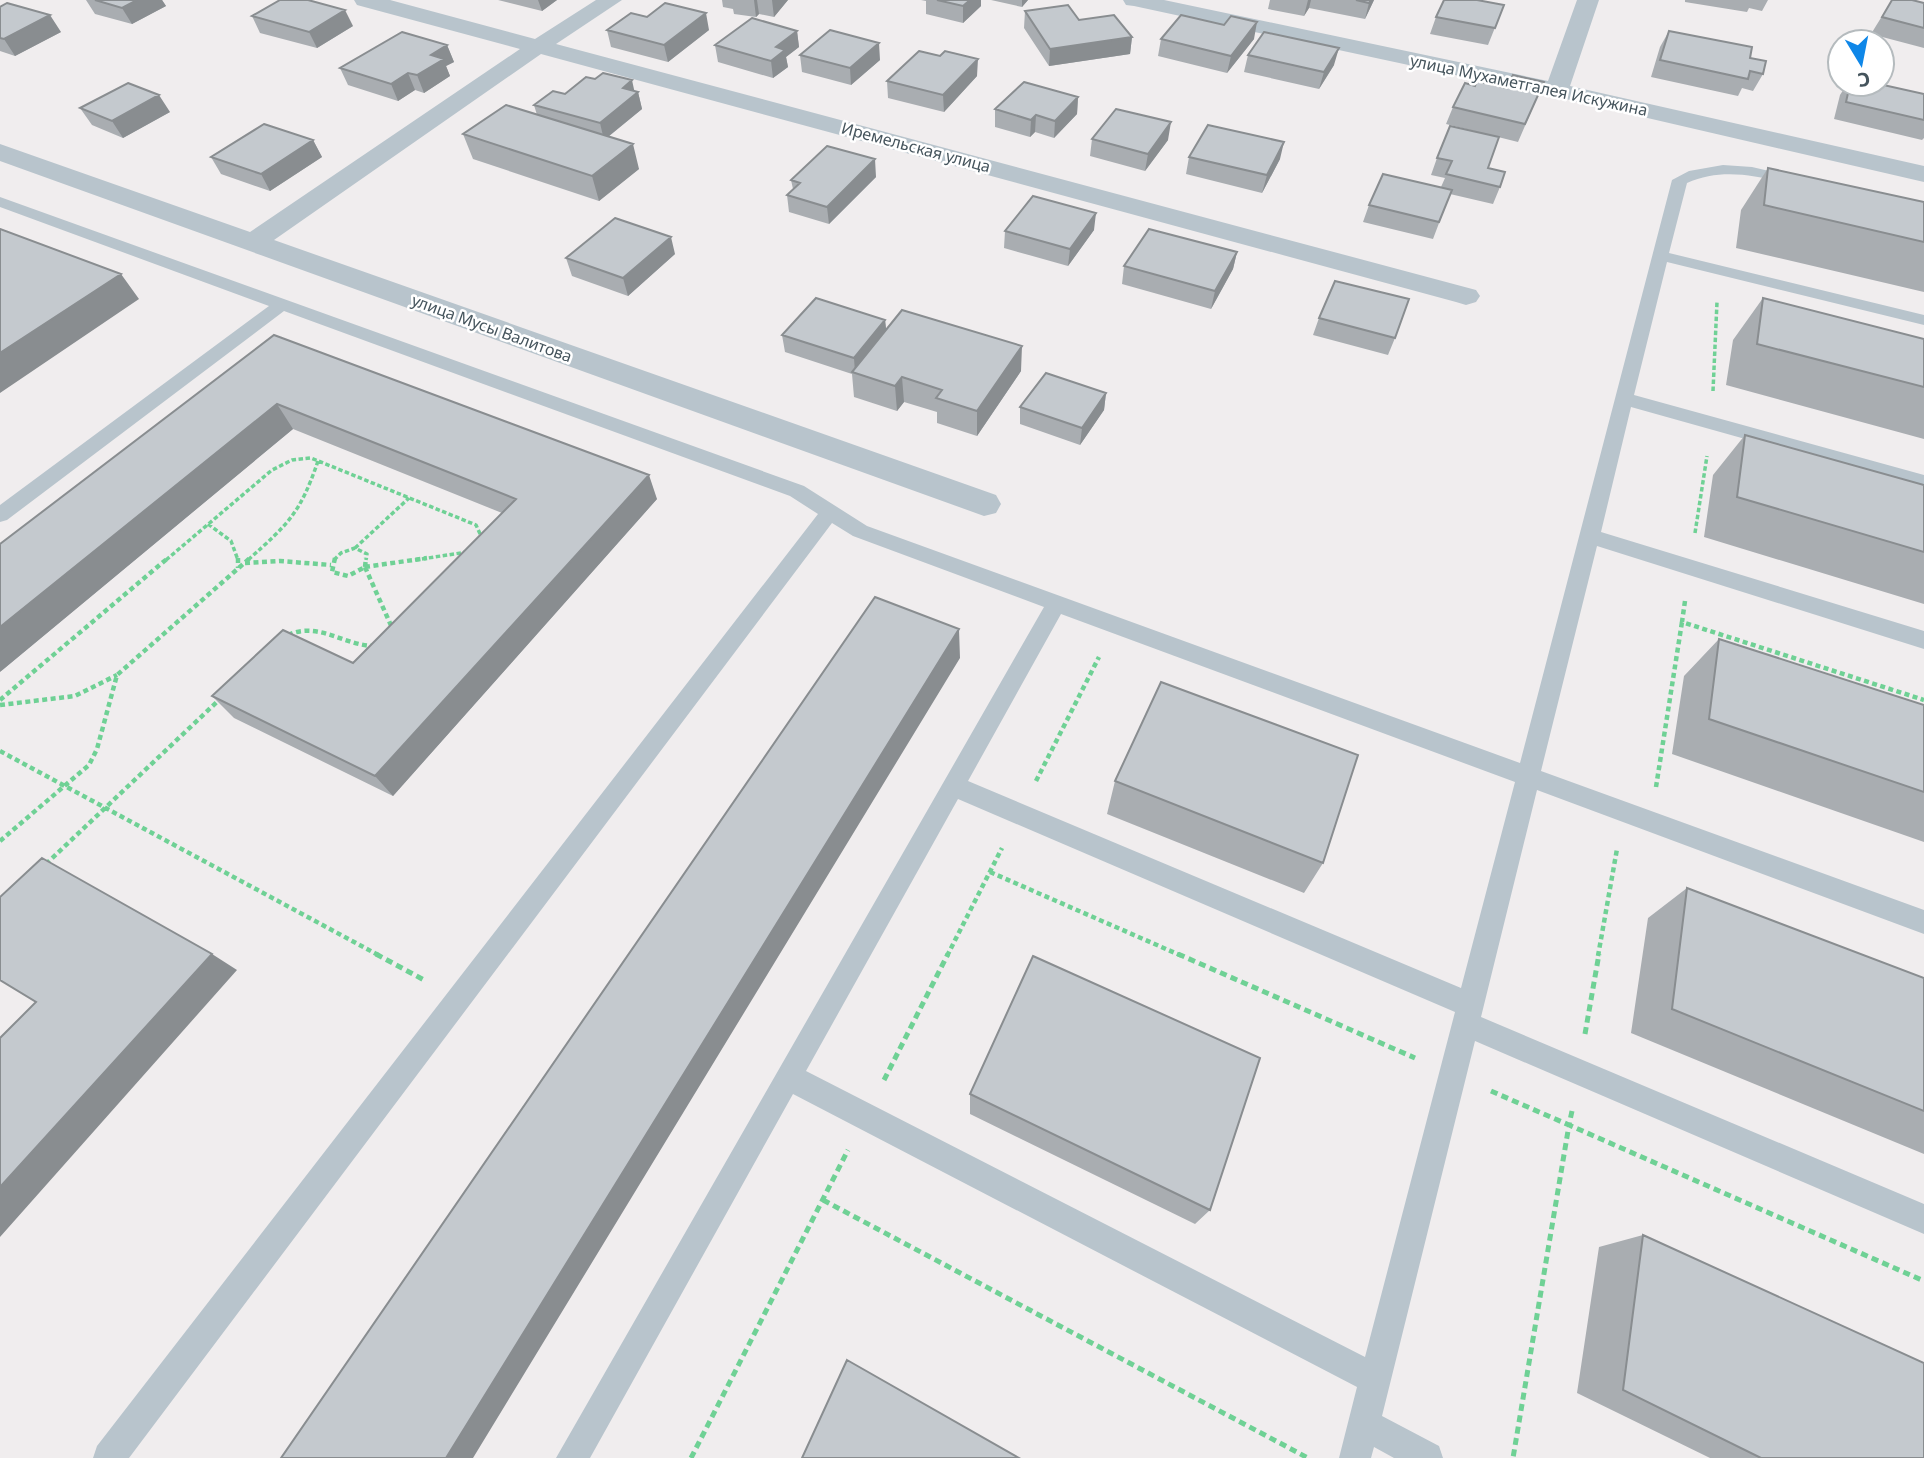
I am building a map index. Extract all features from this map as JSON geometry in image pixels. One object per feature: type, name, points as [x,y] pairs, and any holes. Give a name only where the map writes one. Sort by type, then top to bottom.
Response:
[{"type":"street","name":"Иремельская улица","points":[[365,0],[1466,296]]},
{"type":"street","points":[[254,242],[540,45],[611,0]]},
{"type":"street","name":"улица Мухаметгалея Искужина","points":[[1134,0],[1557,90],[1924,174]]},
{"type":"street","points":[[1557,90],[1588,0]]},
{"type":"street","name":"улица Мусы Валитова","points":[[0,152],[984,504]]},
{"type":"lane","points":[[1355,1458],[1680,180],[1712,170],[1746,170],[1816,186]]},
{"type":"lane","points":[[0,202],[797,491],[860,531],[1924,922]]},
{"type":"lane","points":[[1661,256],[1924,320]]},
{"type":"lane","points":[[0,515],[282,304]]},
{"type":"lane","points":[[1625,399],[1924,482]]},
{"type":"lane","points":[[109,1458],[830,512]]},
{"type":"lane","points":[[1590,536],[1924,640]]},
{"type":"lane","points":[[572,1458],[1056,604]]},
{"type":"lane","points":[[953,786],[1924,1219]]},
{"type":"lane","points":[[788,1077],[1375,1379]]},
{"type":"lane","points":[[1364,1424],[1427,1458]]},
{"type":"path","points":[[1651,821],[1713,423],[1718,270]]},
{"type":"path","points":[[0,702],[283,463],[303,458],[318,461],[476,525],[480,531],[481,543]]},
{"type":"path","points":[[0,702],[64,700],[96,690],[117,675],[296,516],[318,461]]},
{"type":"path","points":[[409,498],[355,548],[339,554],[331,565],[332,572],[348,576],[365,567],[479,550]]},
{"type":"path","points":[[208,524],[233,540],[239,553],[239,568]]},
{"type":"path","points":[[355,548],[368,554],[365,567],[396,637]]},
{"type":"path","points":[[245,563],[280,561],[331,565]]},
{"type":"path","points":[[1682,622],[1924,700]]},
{"type":"path","points":[[691,1458],[1115,625]]},
{"type":"path","points":[[284,638],[309,628],[354,646],[365,648],[386,643]]},
{"type":"path","points":[[0,841],[89,765],[95,755],[117,675]]},
{"type":"path","points":[[38,872],[224,694]]},
{"type":"path","points":[[0,751],[458,999]]},
{"type":"path","points":[[990,872],[1569,1125],[1513,1458]]},
{"type":"path","points":[[823,1200],[1308,1458]]},
{"type":"building","points":[[95,0],[137,0],[122,8]]},
{"type":"building","points":[[280,0],[308,0],[345,10],[309,32],[252,16]]},
{"type":"building","points":[[937,0],[970,0],[963,6]]},
{"type":"building","points":[[1444,0],[1477,0],[1504,5],[1495,28],[1436,17]]},
{"type":"building","points":[[1892,0],[1924,3],[1924,28],[1882,17]]},
{"type":"building","points":[[7,3],[50,15],[4,39],[0,38],[0,7]]},
{"type":"building","points":[[665,3],[706,13],[664,45],[607,30],[631,13],[647,17]]},
{"type":"building","points":[[1068,5],[1079,20],[1114,15],[1132,37],[1050,49],[1025,11]]},
{"type":"building","points":[[1181,15],[1224,25],[1231,16],[1257,22],[1231,56],[1161,39]]},
{"type":"building","points":[[752,18],[797,31],[776,47],[785,50],[771,61],[715,45]]},
{"type":"building","points":[[830,30],[879,43],[850,68],[800,55]]},
{"type":"building","points":[[1669,31],[1752,47],[1750,58],[1766,61],[1763,74],[1750,71],[1748,79],[1660,60]]},
{"type":"building","points":[[402,32],[447,45],[431,55],[444,59],[417,75],[408,73],[391,84],[340,68]]},
{"type":"building","points":[[1264,32],[1339,48],[1324,72],[1248,55]]},
{"type":"building","points":[[919,51],[940,56],[945,51],[978,59],[943,95],[887,81]]},
{"type":"building","points":[[603,73],[632,80],[623,88],[638,92],[600,123],[534,105],[553,91],[565,94],[586,77],[595,79]]},
{"type":"building","points":[[1513,75],[1544,82],[1525,124],[1453,107],[1465,83],[1475,86],[1477,81],[1507,88]]},
{"type":"building","points":[[1024,82],[1078,97],[1055,121],[1036,115],[1031,120],[995,109]]},
{"type":"building","points":[[128,83],[159,95],[112,121],[80,108]]},
{"type":"building","points":[[1896,88],[1924,94],[1924,120],[1846,102],[1847,98],[1896,98]]},
{"type":"building","points":[[506,105],[633,144],[592,176],[463,134]]},
{"type":"building","points":[[1116,109],[1171,122],[1148,154],[1092,139]]},
{"type":"building","points":[[264,124],[313,140],[261,174],[211,157]]},
{"type":"building","points":[[1208,125],[1284,142],[1267,175],[1189,157]]},
{"type":"building","points":[[1450,126],[1499,137],[1488,168],[1505,172],[1500,187],[1446,174],[1452,161],[1437,158]]},
{"type":"building","points":[[827,146],[875,159],[827,207],[787,195],[800,183],[791,180]]},
{"type":"building","points":[[1768,168],[1924,202],[1924,242],[1764,205]]},
{"type":"building","points":[[1383,174],[1452,190],[1439,222],[1369,205]]},
{"type":"building","points":[[1033,196],[1096,213],[1070,249],[1005,231]]},
{"type":"building","points":[[615,218],[671,237],[623,278],[566,258]]},
{"type":"building","points":[[0,229],[121,274],[0,353]]},
{"type":"building","points":[[1149,229],[1237,252],[1215,291],[1124,266]]},
{"type":"building","points":[[1335,281],[1409,299],[1395,338],[1319,318]]},
{"type":"building","points":[[816,298],[885,320],[854,358],[782,335]]},
{"type":"building","points":[[1763,298],[1924,339],[1924,387],[1757,344]]},
{"type":"building","points":[[902,310],[1022,346],[977,411],[936,398],[942,390],[902,377],[895,386],[852,372]]},
{"type":"building","points":[[274,335],[649,475],[375,776],[212,696],[283,630],[353,663],[516,499],[277,404],[0,627],[0,544]]},
{"type":"building","points":[[1046,373],[1106,393],[1082,428],[1020,407]]},
{"type":"building","points":[[1745,435],[1924,485],[1924,552],[1737,497]]},
{"type":"building","points":[[875,597],[959,629],[446,1458],[281,1458]]},
{"type":"building","points":[[1719,639],[1924,705],[1924,792],[1709,719]]},
{"type":"building","points":[[1161,682],[1358,755],[1323,863],[1115,781]]},
{"type":"building","points":[[42,858],[212,954],[0,1187],[0,1038],[36,1002],[0,980],[0,897]]},
{"type":"building","points":[[1687,888],[1924,978],[1924,1111],[1672,1009]]},
{"type":"building","points":[[1033,956],[1260,1058],[1210,1210],[970,1094]]},
{"type":"building","points":[[1643,1235],[1924,1363],[1924,1458],[1761,1458],[1623,1390]]},
{"type":"building","points":[[847,1360],[1019,1458],[802,1458]]}]
